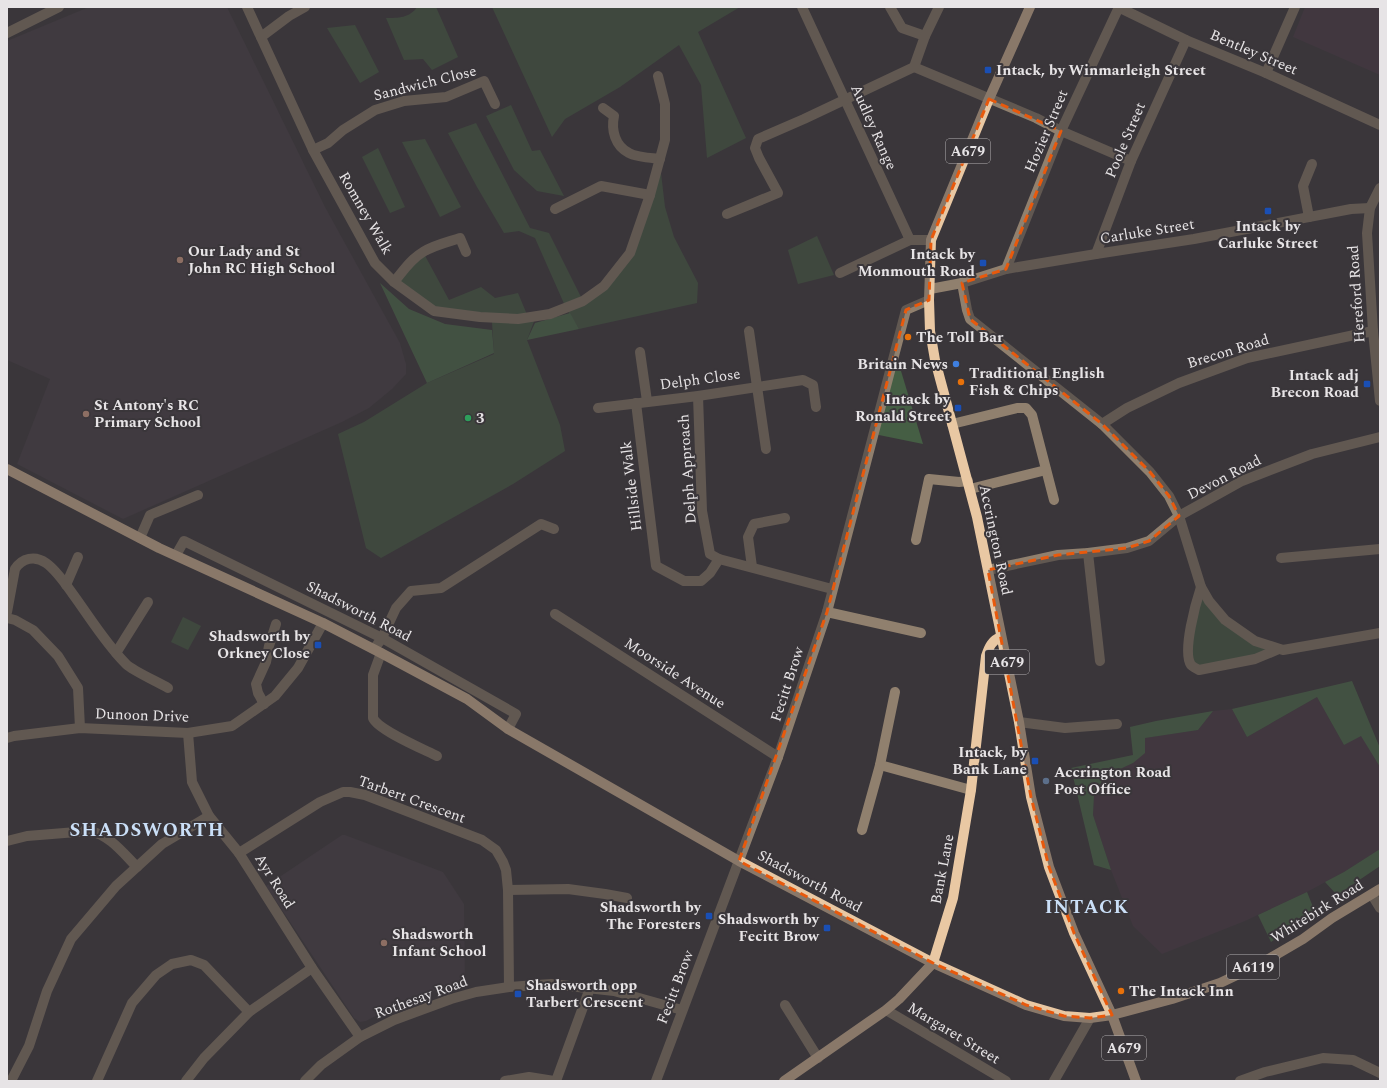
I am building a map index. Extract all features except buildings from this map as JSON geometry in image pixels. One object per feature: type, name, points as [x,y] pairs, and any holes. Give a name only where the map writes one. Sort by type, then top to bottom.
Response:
[{"type":"main road","name":"Accrington Road","points":[[1030,7],[989,99],[931,240],[929,300],[930,331],[935,360],[977,517],[1019,722],[1031,797],[1049,867],[1074,933],[1112,1015],[1136,1081]]},
{"type":"main road","name":"Shadsworth Road","points":[[7,469],[140,538],[378,651],[467,700],[508,729],[739,861],[934,963],[1026,1006],[1064,1016],[1090,1018],[1112,1015]]},
{"type":"main road","name":"Bank Lane","points":[[784,1081],[886,1010],[899,999],[934,963],[953,898],[971,790],[986,656],[989,647],[995,639],[1001,637]]},
{"type":"main road","name":"Whitebirk Road","points":[[1112,1015],[1172,999],[1220,983],[1303,939],[1332,918],[1376,892]]},
{"type":"street","points":[[7,33],[59,7]]},
{"type":"street","name":"Romney Walk","points":[[248,7],[313,150],[375,263],[394,282],[434,311],[480,317],[512,319],[550,314],[583,301],[604,286],[630,253],[650,195],[665,140],[665,104],[658,76]]},
{"type":"street","points":[[261,37],[305,7]]},
{"type":"street","name":"Audley Range","points":[[802,7],[910,240]]},
{"type":"street","points":[[890,7],[902,28],[925,36]]},
{"type":"street","points":[[727,214],[778,193],[755,148],[758,139],[846,100],[914,67],[925,36],[939,7]]},
{"type":"street","name":"Bentley Street","points":[[1118,7],[1186,40],[1266,73],[1380,125]]},
{"type":"street","name":"Hozier Street","points":[[1006,269],[1061,131],[1118,7]]},
{"type":"street","points":[[1266,73],[1295,7]]},
{"type":"street","name":"Poole Street","points":[[1096,254],[1131,161],[1186,40]]},
{"type":"street","points":[[914,67],[1036,118],[1061,131],[1131,161]]},
{"type":"street","name":"Sandwich Close","points":[[313,150],[328,143],[343,130],[375,110],[404,101],[446,97],[484,82],[495,104]]},
{"type":"street","points":[[603,108],[614,116],[612,127],[618,144],[629,154],[660,159]]},
{"type":"street","points":[[1309,217],[1303,186],[1312,164]]},
{"type":"street","points":[[555,209],[601,186],[650,195]]},
{"type":"street","name":"Hereford Road","points":[[1380,188],[1370,208],[1367,233],[1373,331],[1380,401]]},
{"type":"street","name":"Carluke Street","points":[[930,289],[962,283],[1006,269],[1194,239],[1351,209],[1370,208]]},
{"type":"street","points":[[394,282],[407,265],[429,249],[460,238],[466,252]]},
{"type":"street","points":[[840,272],[910,240],[931,240]]},
{"type":"street","points":[[962,283],[970,319],[1102,424],[1150,472],[1169,496],[1179,516],[1201,587],[1209,601],[1225,620],[1255,641],[1282,650],[1380,633]]},
{"type":"street","name":"Fecitt Brow","points":[[656,1081],[778,757],[826,612],[906,310],[929,300]]},
{"type":"street","name":"Delph Close","points":[[749,331],[766,450]]},
{"type":"street","name":"Brecon Road","points":[[1102,424],[1127,408],[1179,383],[1248,358],[1373,331]]},
{"type":"street","name":"Delph Close","points":[[640,352],[647,402]]},
{"type":"street","name":"Delph Close","points":[[598,408],[698,396],[803,380],[813,385],[816,407]]},
{"type":"street","name":"Delph Approach","points":[[698,396],[702,511],[710,554],[719,559]]},
{"type":"street","name":"Hillside Walk","points":[[636,403],[656,566],[684,581],[701,581],[710,572],[719,559]]},
{"type":"street","points":[[952,424],[1017,408],[1026,408],[1032,415],[1054,500]]},
{"type":"street","name":"Devon Road","points":[[988,570],[1058,555],[1127,548],[1149,541],[1179,516],[1249,478],[1312,454],[1380,437]]},
{"type":"street","points":[[916,540],[928,479],[959,482],[969,485],[1046,470]]},
{"type":"street","points":[[140,538],[150,515],[198,495]]},
{"type":"street","points":[[752,567],[748,537],[754,524],[784,518]]},
{"type":"street","points":[[437,756],[388,731],[374,722],[373,675],[382,638],[396,608],[411,591],[441,588],[541,524],[554,529]]},
{"type":"street","name":"Shadsworth Road","points":[[176,555],[184,541],[382,638],[516,714],[508,729]]},
{"type":"street","points":[[1281,558],[1380,549]]},
{"type":"street","points":[[1088,553],[1100,661]]},
{"type":"street","points":[[66,585],[78,557]]},
{"type":"street","points":[[7,612],[15,569],[22,561],[27,559],[36,559],[45,562],[66,585],[116,653],[127,665],[168,688]]},
{"type":"street","points":[[719,559],[832,589]]},
{"type":"street","points":[[1201,587],[1192,614],[1188,657],[1192,666],[1199,670],[1255,659],[1279,649]]},
{"type":"street","points":[[116,653],[148,602]]},
{"type":"street","points":[[826,612],[921,633]]},
{"type":"street","name":"Moorside Avenue","points":[[555,614],[778,757]]},
{"type":"street","points":[[7,618],[15,620],[33,630],[58,656],[78,688],[80,728]]},
{"type":"street","points":[[264,704],[258,693],[256,684],[266,662],[276,624]]},
{"type":"street","name":"Dunoon Drive","points":[[7,738],[80,728],[188,733],[232,726],[275,696],[294,672],[323,624]]},
{"type":"street","points":[[862,830],[880,765],[894,692]]},
{"type":"street","points":[[1019,722],[1065,728],[1116,724]]},
{"type":"street","name":"Ayr Road","points":[[188,733],[192,782],[209,816],[239,853],[312,968],[360,1037]]},
{"type":"street","points":[[880,765],[971,790]]},
{"type":"street","name":"Tarbert Crescent","points":[[239,853],[320,802],[342,792],[365,795],[482,840],[496,850],[506,870],[508,890],[509,987]]},
{"type":"street","points":[[11,1081],[29,1046],[47,991],[71,939],[116,886],[162,844],[209,816]]},
{"type":"street","points":[[7,841],[27,836],[90,831],[96,832],[101,834],[138,867]]},
{"type":"street","points":[[508,890],[568,889],[627,898]]},
{"type":"street","points":[[1376,892],[1380,908]]},
{"type":"street","points":[[97,1081],[132,1003],[156,975],[172,964],[191,960],[204,965],[249,1012]]},
{"type":"street","points":[[186,1081],[204,1058],[249,1012],[312,968]]},
{"type":"street","name":"Rothesay Road","points":[[305,1081],[321,1066],[360,1037],[394,1020],[451,999],[476,992],[509,987],[551,984],[614,992],[682,1010]]},
{"type":"street","points":[[505,1081],[523,1077],[534,1077],[555,1081],[590,988]]},
{"type":"street","points":[[785,1005],[818,1058]]},
{"type":"street","name":"Margaret Street","points":[[886,1010],[1006,1081]]},
{"type":"street","points":[[1054,1081],[1090,1018]]},
{"type":"street","points":[[1240,1081],[1265,1072],[1323,1058],[1352,1060],[1380,1073]]},
{"type":"highlighted area","points":[[989,99],[1061,131],[1006,269],[962,283],[970,319],[1102,424],[1150,472],[1169,496],[1179,516],[1149,541],[1127,548],[1058,555],[988,570],[1031,797],[1049,867],[1074,933],[1112,1015],[1090,1018],[1064,1016],[1026,1005],[933,963],[739,861],[827,612],[906,310],[929,300],[931,240]]},
{"type":"shaded area","name":"Our Lady and St John RC High School","points":[[89,7],[227,7],[325,207],[400,343],[406,364],[406,374],[392,389],[369,408],[342,422],[123,519],[17,464],[50,379],[7,360],[7,41]]},
{"type":"shaded area","points":[[1305,7],[1380,7],[1380,75],[1293,37]]},
{"type":"shaded area","points":[[1317,697],[1344,745],[1361,735],[1380,767],[1380,849],[1344,872],[1307,892],[1245,921],[1162,954],[1133,926],[1111,870],[1093,815],[1094,795],[1105,776],[1133,763],[1144,738],[1198,730],[1213,711],[1232,709],[1247,737]]},
{"type":"shaded area","name":"Shadsworth Infant School","points":[[342,835],[443,872],[464,904],[465,981],[397,1003],[397,1005],[366,1021],[360,1022],[354,1018],[266,886]]},
{"type":"green space","points":[[417,7],[436,7],[458,57],[432,70],[423,59],[404,60],[386,18],[407,15],[414,11]]},
{"type":"green space","points":[[492,7],[740,7],[698,32],[746,138],[707,158],[701,85],[679,45],[620,87],[565,119],[552,137]]},
{"type":"green space","points":[[355,25],[379,72],[360,83],[327,28]]},
{"type":"green space","points":[[511,105],[532,151],[540,150],[564,196],[537,191],[514,170],[486,116]]},
{"type":"green space","points":[[476,123],[530,228],[549,233],[582,299],[604,286],[630,253],[655,175],[661,173],[665,207],[674,237],[698,283],[697,303],[579,329],[566,308],[535,238],[519,231],[504,233],[448,133]]},
{"type":"green space","points":[[425,139],[461,207],[440,217],[402,142]]},
{"type":"green space","points":[[378,148],[405,207],[390,213],[362,157]]},
{"type":"green space","points":[[817,236],[834,275],[798,284],[788,250]]},
{"type":"green space","points":[[423,252],[449,300],[481,287],[495,298],[518,293],[528,317],[536,316],[527,340],[560,425],[565,451],[513,484],[381,558],[366,548],[338,434],[364,422],[427,383],[494,354],[492,322],[434,311],[394,282]]},
{"type":"green space","points":[[380,283],[409,309],[445,324],[492,330],[494,353],[427,383]]},
{"type":"green space","points":[[570,313],[579,329],[527,340],[535,323]]},
{"type":"green space","points":[[895,351],[923,444],[874,434]]},
{"type":"green space","points":[[1201,587],[1225,620],[1279,649],[1255,659],[1192,666],[1192,614]]},
{"type":"green space","points":[[183,617],[201,626],[188,650],[171,642]]},
{"type":"green space","points":[[1352,681],[1380,748],[1380,767],[1361,736],[1344,745],[1317,697],[1247,737],[1232,709]]},
{"type":"green space","points":[[1213,711],[1198,730],[1145,738],[1145,753],[1133,763],[1105,776],[1094,795],[1093,815],[1111,870],[1094,865],[1071,768],[1133,755],[1130,727]]},
{"type":"green space","points":[[1380,849],[1380,866],[1337,895],[1325,882],[1344,872]]},
{"type":"green space","points":[[1307,892],[1315,912],[1271,942],[1258,915]]},
{"type":"place","name":"Intack, by Winmarleigh Street","points":[[988,70]]},
{"type":"place","name":"Intack by Carluke Street","points":[[1268,211]]},
{"type":"place","name":"Our Lady and St John RC High School","points":[[180,260]]},
{"type":"place","name":"Intack by Monmouth Road","points":[[983,263]]},
{"type":"place","name":"The Toll Bar","points":[[908,337]]},
{"type":"place","name":"Britain News","points":[[956,364]]},
{"type":"place","name":"Traditional English Fish & Chips","points":[[961,382]]},
{"type":"place","name":"Intack adj Brecon Road","points":[[1367,384]]},
{"type":"place","name":"Intack by Ronald Street","points":[[958,408]]},
{"type":"place","name":"St Antony's RC Primary School","points":[[86,414]]},
{"type":"place","name":"3","points":[[468,418]]},
{"type":"place","name":"Shadsworth by Orkney Close","points":[[318,645]]},
{"type":"place","name":"Intack, by Bank Lane","points":[[1035,761]]},
{"type":"place","name":"Accrington Road Post Office","points":[[1046,781]]},
{"type":"place","name":"Shadsworth by The Foresters","points":[[709,916]]},
{"type":"place","name":"Shadsworth by Fecitt Brow","points":[[827,928]]},
{"type":"place","name":"Shadsworth Infant School","points":[[384,943]]},
{"type":"place","name":"The Intack Inn","points":[[1121,991]]},
{"type":"place","name":"Shadsworth opp Tarbert Crescent","points":[[518,994]]},
{"type":"district","name":"SHADSWORTH","points":[[147,829]]},
{"type":"district","name":"INTACK","points":[[1087,906]]}]
